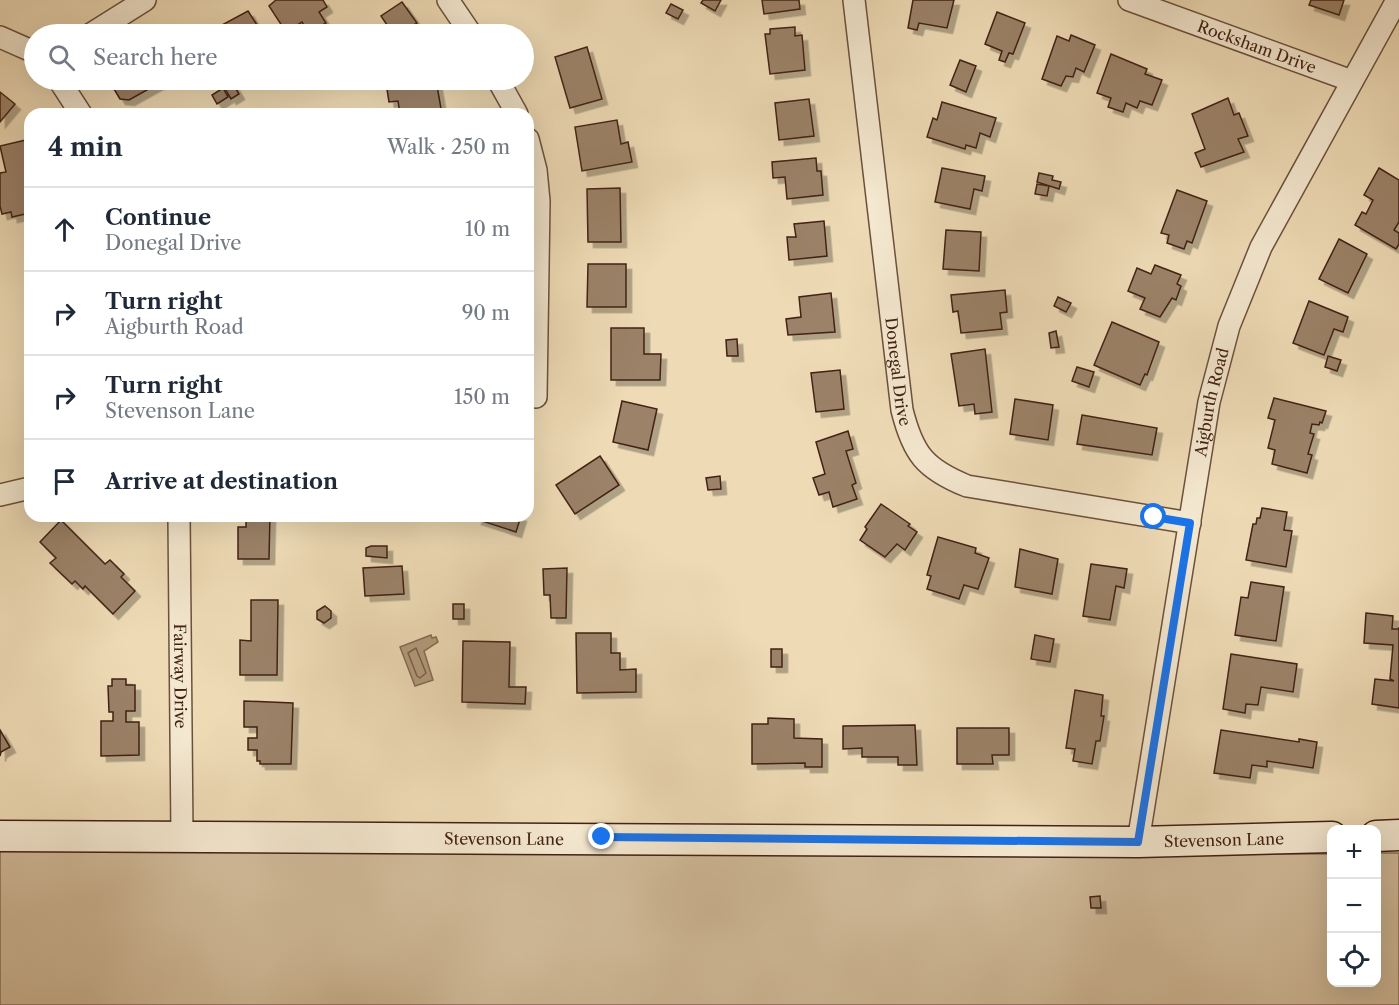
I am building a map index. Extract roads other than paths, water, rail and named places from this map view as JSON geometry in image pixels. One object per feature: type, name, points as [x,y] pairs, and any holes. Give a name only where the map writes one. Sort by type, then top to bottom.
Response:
[{"type":"street","points":[[107,24],[145,0]]},
{"type":"street","points":[[448,0],[464,24]]},
{"type":"street","name":"Donegal Drive","points":[[855,0],[902,410],[909,438],[922,460],[943,476],[967,486],[1190,523]]},
{"type":"street","name":"Rocksham Drive","points":[[1129,0],[1352,81]]},
{"type":"street","name":"Aigburth Road","points":[[1138,842],[1209,402],[1223,349],[1244,287],[1261,247],[1397,0]]},
{"type":"street","points":[[0,37],[24,48]]},
{"type":"street","points":[[65,90],[77,108]]},
{"type":"street","points":[[504,90],[514,108]]},
{"type":"street","points":[[534,162],[539,201],[536,397]]},
{"type":"street","points":[[0,495],[24,489]]},
{"type":"street","name":"Fairway Drive","points":[[179,522],[182,836]]},
{"type":"street","points":[[1381,836],[1399,835]]},
{"type":"street","name":"Stevenson Lane","points":[[0,836],[1138,842],[1327,837]]},
{"type":"water","points":[[431,635],[432,638],[436,637],[438,642],[424,651],[433,680],[415,686],[400,647]]}]
